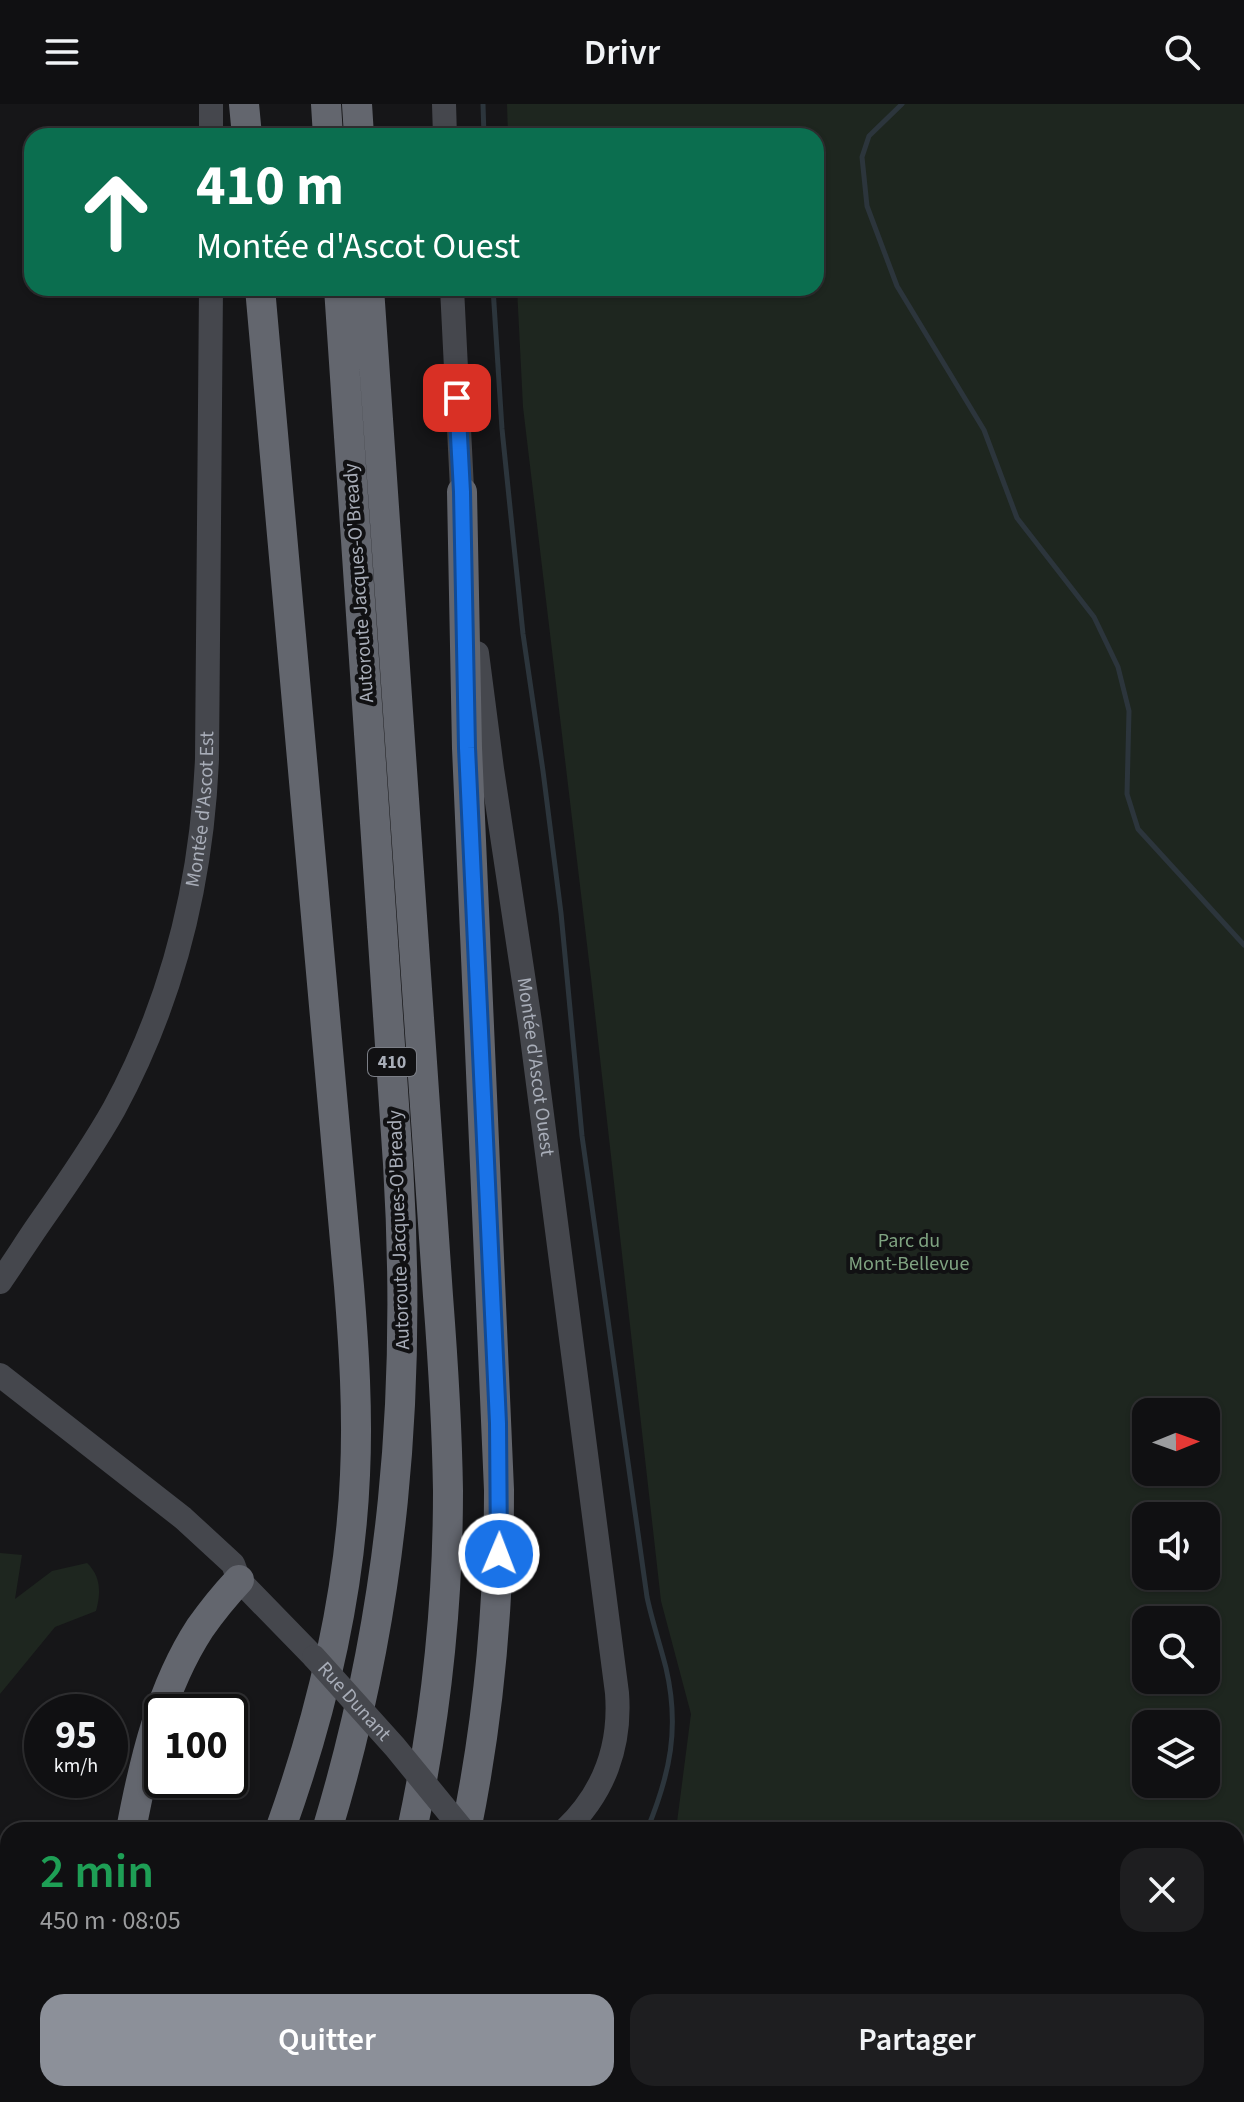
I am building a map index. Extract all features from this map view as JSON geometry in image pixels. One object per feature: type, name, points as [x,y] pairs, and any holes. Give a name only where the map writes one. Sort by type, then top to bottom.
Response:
[{"type":"highway","points":[[244,104],[246,128]]},
{"type":"highway","points":[[326,104],[328,128]]},
{"type":"highway","points":[[357,104],[358,128]]},
{"type":"highway","points":[[261,296],[347,1255],[357,1412],[352,1518],[337,1620],[309,1738],[283,1822]]},
{"type":"highway","name":"Autoroute Jacques-O'Bready","points":[[329,1822],[359,1706],[383,1585],[397,1473],[403,1335],[399,1176],[340,296]]},
{"type":"highway","name":"Autoroute Jacques-O'Bready","points":[[370,296],[447,1455],[446,1558],[439,1660],[413,1822]]},
{"type":"highway","points":[[462,492],[467,748],[499,1490],[498,1583],[491,1668],[479,1763],[466,1822]]},
{"type":"highway","points":[[133,1822],[150,1746],[184,1655],[202,1626],[239,1580]]},
{"type":"street","points":[[211,104],[211,128]]},
{"type":"street","points":[[444,104],[445,128]]},
{"type":"street","name":"Montée d'Ascot Est","points":[[0,1282],[99,1136],[140,1056],[176,959],[197,868],[207,759],[211,296]]},
{"type":"street","name":"Montée d'Ascot Ouest","points":[[452,296],[462,492],[473,622],[488,745],[530,1022],[617,1693],[617,1733],[609,1765],[593,1796],[572,1822]]},
{"type":"street","points":[[0,1254],[41,1221]]},
{"type":"street","name":"Rue Dunant","points":[[5,1379],[183,1518],[233,1564],[239,1580],[395,1747],[457,1822]]},
{"type":"green space","name":"Parc du Mont-Bellevue","points":[[507,104],[1244,104],[1244,1822],[677,1822],[691,1714],[661,1601],[523,407],[517,296],[824,296],[824,128],[508,128]]},
{"type":"green space","points":[[0,1553],[22,1555],[15,1599],[52,1571],[87,1563],[95,1573],[99,1598],[96,1611],[55,1627],[0,1694]]},
{"type":"waterway","points":[[483,104],[484,128]]},
{"type":"waterway","points":[[902,104],[869,136],[862,157],[867,206],[897,286],[984,430],[1017,518],[1094,617],[1118,667],[1129,711],[1127,794],[1138,829],[1244,945]]},
{"type":"waterway","points":[[494,296],[502,429],[523,634],[561,913],[582,1136],[647,1597],[670,1690],[672,1731],[667,1770],[650,1822]]},
{"type":"route","points":[[457,398],[467,748],[498,1423],[499,1554]]}]
